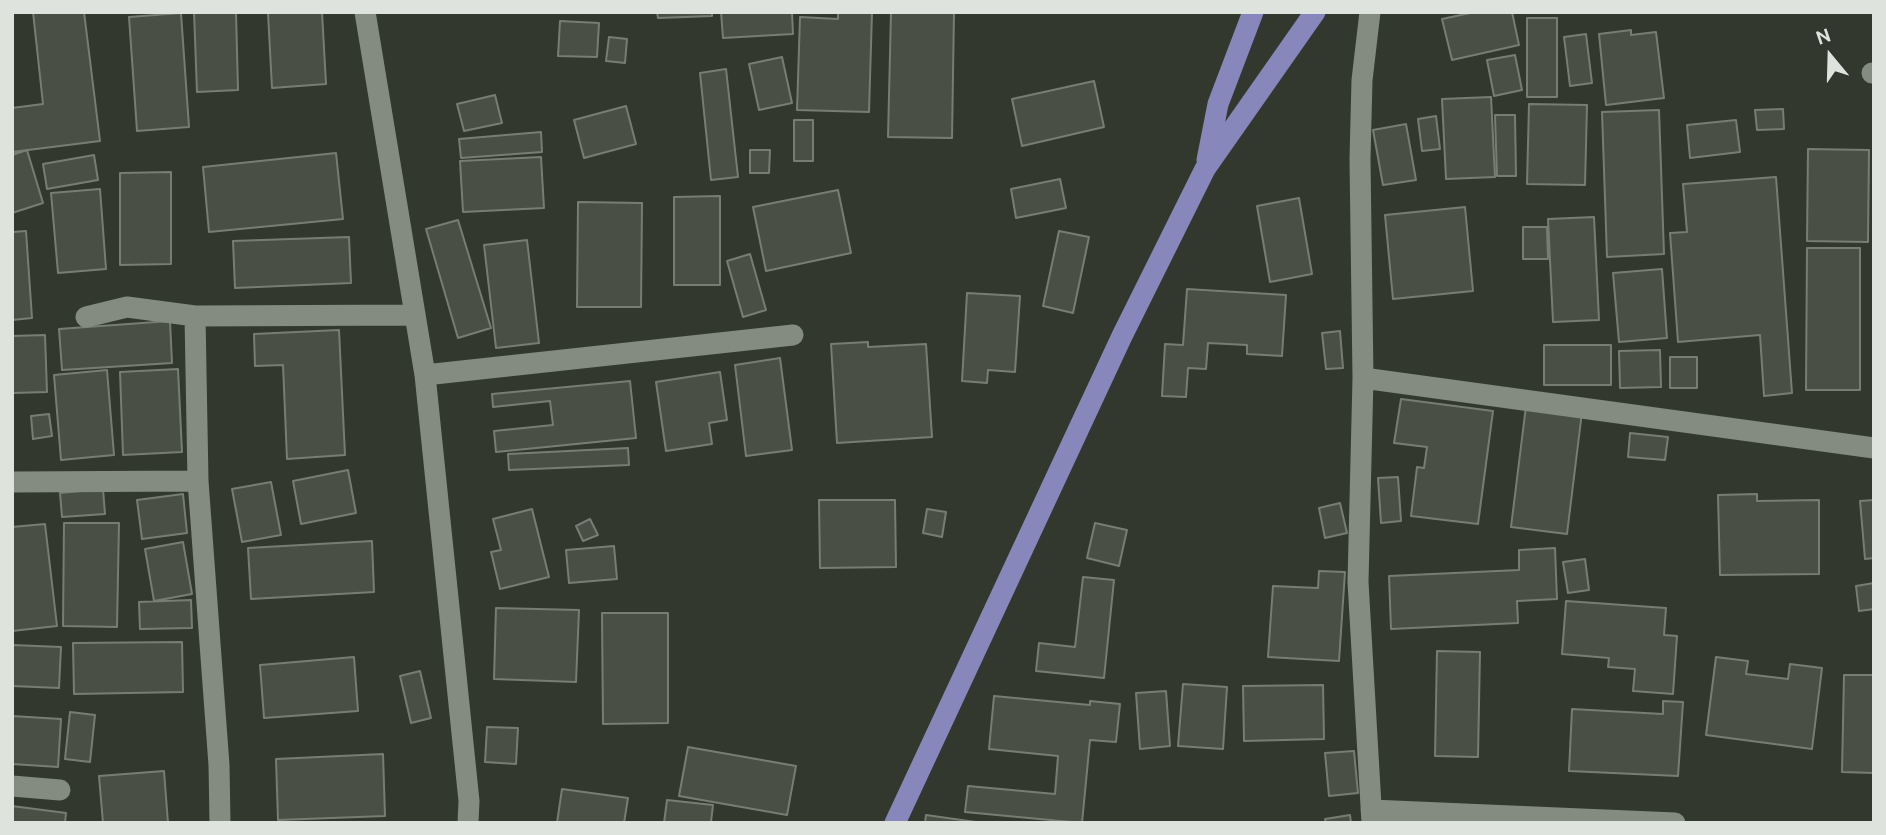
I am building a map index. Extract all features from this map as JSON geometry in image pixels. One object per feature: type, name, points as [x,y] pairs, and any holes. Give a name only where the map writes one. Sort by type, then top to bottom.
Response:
[{"type":"main road","points":[[1205,169],[1218,104],[1253,12]]},
{"type":"main road","points":[[895,823],[1122,335],[1205,169],[1315,12]]},
{"type":"street","points":[[365,12],[425,375],[469,801],[468,823]]},
{"type":"street","points":[[1370,12],[1362,80],[1360,159],[1363,379],[1358,582],[1372,817],[1675,823]]},
{"type":"street","points":[[86,317],[127,307],[195,316],[415,315]]},
{"type":"street","points":[[195,316],[198,481],[219,765],[220,823]]},
{"type":"street","points":[[425,375],[793,335]]},
{"type":"street","points":[[1363,379],[1874,448]]},
{"type":"street","points":[[12,482],[198,481]]},
{"type":"street","points":[[12,786],[60,790]]},
{"type":"building","points":[[33,12],[84,12],[100,141],[12,152],[12,108],[43,104]]},
{"type":"building","points":[[194,12],[236,12],[238,90],[197,92]]},
{"type":"building","points":[[322,12],[326,84],[272,88],[268,13]]},
{"type":"building","points":[[657,12],[712,12],[712,16],[658,18]]},
{"type":"building","points":[[721,12],[792,12],[793,34],[723,38]]},
{"type":"building","points":[[838,12],[872,12],[869,112],[797,110],[800,17],[838,19]]},
{"type":"building","points":[[891,12],[954,12],[952,138],[888,137]]},
{"type":"building","points":[[1475,12],[1512,12],[1519,45],[1452,60],[1442,19]]},
{"type":"building","points":[[181,13],[189,127],[137,131],[129,17]]},
{"type":"building","points":[[1527,18],[1557,18],[1557,97],[1527,97]]},
{"type":"building","points":[[560,21],[599,23],[597,57],[558,56]]},
{"type":"building","points":[[1631,30],[1631,35],[1656,32],[1664,98],[1606,105],[1599,34]]},
{"type":"building","points":[[1586,34],[1592,83],[1570,86],[1564,37]]},
{"type":"building","points":[[609,37],[627,39],[625,63],[606,61]]},
{"type":"building","points":[[1515,55],[1522,90],[1494,96],[1487,60]]},
{"type":"building","points":[[782,57],[792,103],[759,110],[749,64]]},
{"type":"building","points":[[726,69],[738,177],[711,180],[700,73]]},
{"type":"building","points":[[1094,81],[1104,127],[1022,146],[1012,99]]},
{"type":"building","points":[[495,95],[502,123],[464,131],[457,104]]},
{"type":"building","points":[[1491,97],[1495,177],[1446,179],[1442,99]]},
{"type":"building","points":[[1529,104],[1587,105],[1585,185],[1527,184]]},
{"type":"building","points":[[626,106],[636,144],[584,158],[574,120]]},
{"type":"building","points":[[1783,109],[1784,129],[1757,130],[1755,110]]},
{"type":"building","points":[[1659,110],[1664,254],[1607,257],[1602,112]]},
{"type":"building","points":[[1495,115],[1515,115],[1516,176],[1497,176]]},
{"type":"building","points":[[1436,116],[1440,149],[1422,151],[1418,119]]},
{"type":"building","points":[[794,120],[813,120],[813,161],[794,161]]},
{"type":"building","points":[[1736,120],[1740,152],[1690,158],[1687,125]]},
{"type":"building","points":[[1406,124],[1416,180],[1383,185],[1373,130]]},
{"type":"building","points":[[541,132],[542,152],[461,158],[459,139]]},
{"type":"building","points":[[1808,149],[1869,150],[1868,242],[1807,241]]},
{"type":"building","points":[[27,150],[43,203],[12,213],[12,155]]},
{"type":"building","points":[[750,150],[770,150],[769,173],[750,173]]},
{"type":"building","points":[[336,153],[343,219],[209,232],[203,167]]},
{"type":"building","points":[[94,155],[98,180],[47,189],[43,164]]},
{"type":"building","points":[[541,157],[544,208],[463,212],[460,161]]},
{"type":"building","points":[[171,172],[171,264],[120,265],[120,173]]},
{"type":"building","points":[[1776,177],[1792,393],[1764,396],[1760,335],[1678,342],[1670,233],[1687,232],[1683,184]]},
{"type":"building","points":[[1060,179],[1066,208],[1016,218],[1011,189]]},
{"type":"building","points":[[100,189],[106,269],[58,273],[51,193]]},
{"type":"building","points":[[838,190],[851,253],[766,271],[753,207]]},
{"type":"building","points":[[720,196],[720,285],[674,285],[674,197]]},
{"type":"building","points":[[1299,198],[1312,274],[1270,282],[1257,206]]},
{"type":"building","points":[[578,202],[642,203],[641,307],[577,307]]},
{"type":"building","points":[[1465,207],[1473,291],[1393,299],[1385,215]]},
{"type":"building","points":[[1594,217],[1599,320],[1553,322],[1548,219]]},
{"type":"building","points":[[458,220],[491,328],[458,338],[426,229]]},
{"type":"building","points":[[1523,227],[1547,227],[1548,259],[1523,259]]},
{"type":"building","points":[[26,231],[32,318],[12,320],[12,232]]},
{"type":"building","points":[[1059,231],[1089,237],[1073,313],[1043,306]]},
{"type":"building","points":[[349,237],[351,283],[235,288],[233,241]]},
{"type":"building","points":[[527,240],[539,343],[496,348],[484,245]]},
{"type":"building","points":[[1807,248],[1860,248],[1860,390],[1806,390]]},
{"type":"building","points":[[750,254],[766,310],[743,317],[727,261]]},
{"type":"building","points":[[1662,269],[1667,338],[1619,342],[1613,273]]},
{"type":"building","points":[[1187,289],[1286,295],[1282,356],[1247,354],[1247,345],[1208,343],[1206,369],[1188,368],[1186,397],[1162,396],[1165,344],[1183,345]]},
{"type":"building","points":[[967,293],[1020,296],[1015,372],[988,370],[987,383],[962,381]]},
{"type":"building","points":[[170,321],[172,363],[62,370],[59,329]]},
{"type":"building","points":[[339,330],[345,455],[287,459],[283,365],[255,366],[254,334]]},
{"type":"building","points":[[1340,331],[1343,368],[1326,369],[1322,333]]},
{"type":"building","points":[[45,335],[47,392],[12,393],[12,336]]},
{"type":"building","points":[[868,342],[868,347],[926,344],[932,437],[837,443],[831,344]]},
{"type":"building","points":[[1544,345],[1611,345],[1611,385],[1544,385]]},
{"type":"building","points":[[1660,350],[1661,387],[1620,388],[1619,351]]},
{"type":"building","points":[[1670,357],[1697,357],[1697,388],[1670,388]]},
{"type":"building","points":[[780,358],[792,450],[746,456],[735,365]]},
{"type":"building","points":[[178,369],[182,452],[123,455],[120,372]]},
{"type":"building","points":[[107,370],[114,455],[61,460],[54,375]]},
{"type":"building","points":[[720,372],[727,420],[709,423],[712,444],[666,451],[656,382]]},
{"type":"building","points":[[630,381],[636,438],[496,452],[494,431],[553,425],[550,401],[493,407],[492,394]]},
{"type":"building","points":[[1401,399],[1493,411],[1478,524],[1411,516],[1417,467],[1424,468],[1427,447],[1394,443]]},
{"type":"building","points":[[1526,406],[1582,412],[1567,534],[1511,527]]},
{"type":"building","points":[[49,414],[52,436],[33,439],[31,416]]},
{"type":"building","points":[[1630,433],[1668,437],[1665,460],[1628,457]]},
{"type":"building","points":[[628,448],[629,465],[509,470],[508,454]]},
{"type":"building","points":[[348,470],[356,513],[301,524],[293,481]]},
{"type":"building","points":[[1398,477],[1401,521],[1381,523],[1378,478]]},
{"type":"building","points":[[271,482],[281,535],[242,542],[232,489]]},
{"type":"building","points":[[103,489],[105,514],[62,517],[60,493]]},
{"type":"building","points":[[183,494],[187,533],[142,539],[137,500]]},
{"type":"building","points":[[1757,494],[1757,501],[1819,500],[1819,574],[1720,575],[1718,495]]},
{"type":"building","points":[[819,500],[895,500],[896,567],[820,568]]},
{"type":"building","points":[[1874,500],[1874,558],[1865,559],[1860,501]]},
{"type":"building","points":[[1340,503],[1347,533],[1325,538],[1319,508]]},
{"type":"building","points":[[532,509],[549,577],[500,589],[491,552],[501,550],[493,519]]},
{"type":"building","points":[[927,509],[946,512],[942,537],[923,533]]},
{"type":"building","points":[[590,519],[598,535],[583,541],[576,526]]},
{"type":"building","points":[[64,523],[119,523],[117,627],[63,626]]},
{"type":"building","points":[[1095,523],[1127,530],[1119,566],[1087,558]]},
{"type":"building","points":[[45,524],[57,626],[12,631],[12,527]]},
{"type":"building","points":[[372,541],[374,592],[251,599],[248,548]]},
{"type":"building","points":[[183,542],[192,594],[154,601],[145,549]]},
{"type":"building","points":[[614,546],[617,579],[569,583],[566,550]]},
{"type":"building","points":[[1555,548],[1557,599],[1517,601],[1518,623],[1391,629],[1389,576],[1519,570],[1519,550]]},
{"type":"building","points":[[1585,559],[1589,590],[1568,593],[1563,562]]},
{"type":"building","points":[[1319,571],[1345,572],[1339,661],[1268,657],[1273,586],[1318,588]]},
{"type":"building","points":[[1083,577],[1114,580],[1104,678],[1036,671],[1039,643],[1075,647]]},
{"type":"building","points":[[1874,583],[1874,609],[1859,611],[1856,586]]},
{"type":"building","points":[[191,600],[192,628],[140,629],[139,602]]},
{"type":"building","points":[[1566,601],[1666,608],[1664,635],[1677,636],[1673,694],[1633,691],[1635,669],[1608,667],[1609,658],[1562,654]]},
{"type":"building","points":[[496,608],[579,610],[576,682],[494,679]]},
{"type":"building","points":[[602,613],[668,613],[668,723],[603,724]]},
{"type":"building","points":[[182,642],[183,692],[74,694],[73,643]]},
{"type":"building","points":[[12,645],[61,647],[59,688],[12,686]]},
{"type":"building","points":[[1437,651],[1480,652],[1478,757],[1435,756]]},
{"type":"building","points":[[354,657],[358,711],[264,718],[260,665]]},
{"type":"building","points":[[1716,657],[1748,661],[1746,674],[1788,679],[1790,664],[1822,668],[1812,749],[1706,735]]},
{"type":"building","points":[[420,671],[431,718],[411,723],[400,676]]},
{"type":"building","points":[[1844,675],[1874,675],[1874,773],[1842,772]]},
{"type":"building","points":[[1183,684],[1227,687],[1223,749],[1178,746]]},
{"type":"building","points":[[1323,685],[1324,739],[1244,741],[1243,686]]},
{"type":"building","points":[[1166,691],[1170,746],[1140,749],[1136,693]]},
{"type":"building","points":[[994,696],[1090,705],[1090,701],[1120,704],[1116,742],[1090,740],[1082,823],[965,812],[968,786],[1055,794],[1058,756],[989,749]]},
{"type":"building","points":[[1663,701],[1683,702],[1678,776],[1569,771],[1572,709],[1663,714]]},
{"type":"building","points":[[70,712],[95,715],[90,762],[65,759]]},
{"type":"building","points":[[12,716],[61,719],[58,767],[12,764]]},
{"type":"building","points":[[487,727],[518,728],[516,764],[485,762]]},
{"type":"building","points":[[688,747],[796,766],[787,815],[679,796]]},
{"type":"building","points":[[1354,751],[1358,793],[1329,796],[1325,753]]},
{"type":"building","points":[[383,754],[385,816],[278,820],[276,759]]},
{"type":"building","points":[[164,771],[168,823],[103,823],[99,776]]},
{"type":"building","points":[[562,789],[628,798],[624,823],[557,823]]},
{"type":"building","points":[[667,800],[713,805],[711,822],[715,823],[664,823]]},
{"type":"building","points":[[12,806],[66,813],[65,823],[12,823]]},
{"type":"building","points":[[926,815],[983,823],[925,823]]},
{"type":"building","points":[[1350,815],[1351,823],[1326,823],[1325,819]]}]
